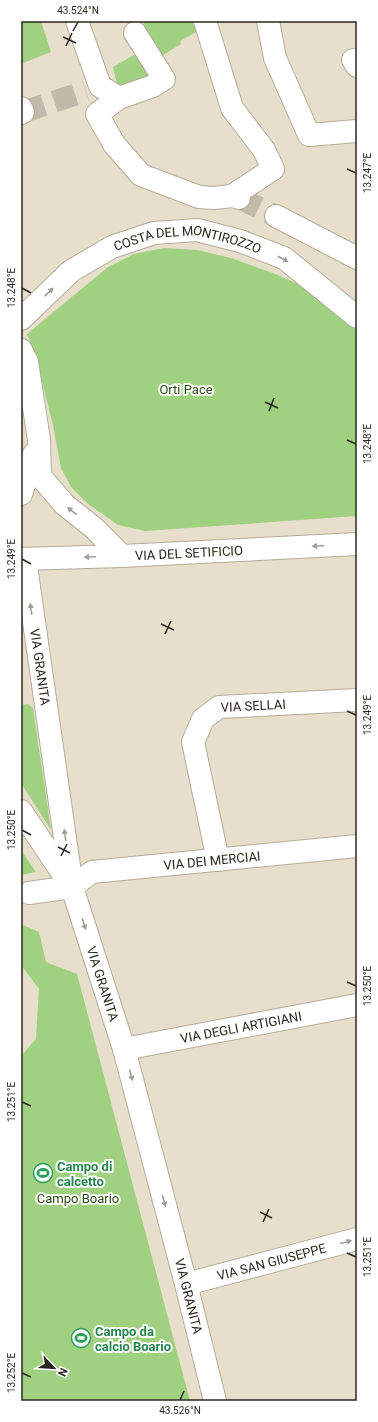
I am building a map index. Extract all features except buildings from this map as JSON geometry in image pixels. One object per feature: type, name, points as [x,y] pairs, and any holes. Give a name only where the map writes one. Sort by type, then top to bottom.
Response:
[{"type":"street","points":[[77,21],[93,88],[119,98]]},
{"type":"street","points":[[135,33],[164,79],[153,86],[119,98],[97,114],[114,144],[141,174],[199,197],[235,197],[272,170],[264,150],[232,108],[205,21]]},
{"type":"street","points":[[268,21],[275,58],[309,135],[357,131]]},
{"type":"street","points":[[276,216],[357,258]]},
{"type":"street","name":"COSTA DEL MONTIROZZO","points":[[21,319],[71,271],[112,247],[154,233],[197,230],[240,242],[284,258],[357,317]]},
{"type":"street","points":[[21,350],[27,362],[39,440],[40,476],[65,505],[94,528],[122,556]]},
{"type":"street","points":[[21,494],[39,440]]},
{"type":"street","name":"VIA DEL SETIFICIO","points":[[23,559],[122,556],[357,544]]},
{"type":"street","name":"VIA GRANITA","points":[[23,559],[72,887],[124,1049],[216,1401]]},
{"type":"street","name":"VIA SELLAI","points":[[218,860],[192,742],[203,719],[219,707],[357,700]]},
{"type":"street","points":[[21,811],[72,887],[29,893]]},
{"type":"street","name":"VIA DEI MERCIAI","points":[[72,887],[92,872],[357,846]]},
{"type":"street","name":"VIA DEGLI ARTIGIANI","points":[[124,1049],[357,1006]]},
{"type":"street","name":"VIA SAN GIUSEPPE","points":[[186,1284],[357,1239]]},
{"type":"green space","points":[[21,21],[41,21],[51,52],[21,64]]},
{"type":"green space","points":[[144,21],[201,21],[198,31],[180,41],[181,44],[160,57],[143,28]]},
{"type":"green space","points":[[139,52],[157,77],[119,92],[113,67]]},
{"type":"green space","name":"Orti Pace","points":[[164,248],[197,250],[231,258],[273,273],[309,289],[357,327],[357,516],[145,531],[118,525],[88,504],[71,487],[61,468],[53,425],[36,358],[27,334],[108,267],[134,254]]},
{"type":"green space","points":[[28,704],[33,708],[51,830],[21,783],[21,705]]},
{"type":"green space","points":[[21,850],[36,872],[21,875]]},
{"type":"green space","name":"Campo Boario","points":[[21,924],[39,932],[46,962],[77,974],[190,1401],[21,1401],[21,1056],[36,1039],[39,989],[21,965]]},
{"type":"tunnel","points":[[23,112],[86,91]]},
{"type":"tunnel","points":[[239,198],[276,216]]},
{"type":"place","name":"Campo di calcetto","points":[[43,1173]]},
{"type":"place","name":"Campo da calcio Boario","points":[[81,1338]]}]
